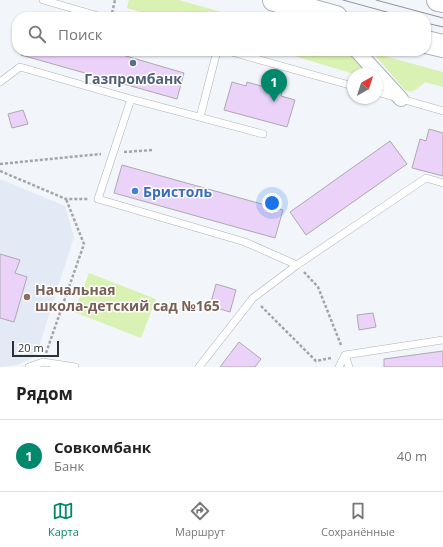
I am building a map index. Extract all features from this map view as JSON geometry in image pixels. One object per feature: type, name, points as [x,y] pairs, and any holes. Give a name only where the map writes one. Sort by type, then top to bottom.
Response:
[{"type":"highway","points":[[274,0],[315,12]]},
{"type":"highway","points":[[438,0],[443,1]]},
{"type":"highway","points":[[431,43],[443,46]]},
{"type":"street","points":[[362,56],[401,99]]},
{"type":"lane","points":[[43,0],[85,12]]},
{"type":"lane","points":[[200,117],[216,56]]},
{"type":"lane","points":[[246,56],[347,84]]},
{"type":"lane","points":[[0,82],[20,67],[131,99],[263,134]]},
{"type":"lane","points":[[383,94],[443,111]]},
{"type":"lane","points":[[131,99],[98,200],[244,242],[297,265]]},
{"type":"lane","points":[[199,367],[253,298],[297,265],[426,178],[443,183]]},
{"type":"lane","points":[[345,355],[443,340]]},
{"type":"lane","points":[[339,367],[345,355]]},
{"type":"lane","points":[[345,355],[349,367]]},
{"type":"lane","points":[[29,367],[43,362],[75,367]]},
{"type":"path","points":[[112,11],[115,0]]},
{"type":"path","points":[[0,164],[153,150]]},
{"type":"path","points":[[0,172],[66,199],[98,200]]},
{"type":"path","points":[[43,362],[84,244],[66,199]]},
{"type":"path","points":[[253,298],[316,361],[345,355],[318,287],[297,265]]},
{"type":"shaded area","name":"Начальная школа-детский сад №165","points":[[0,179],[65,206],[74,237],[36,356],[17,365],[2,367],[0,367]]},
{"type":"green space","points":[[129,0],[179,0],[221,12],[141,12],[127,8]]},
{"type":"green space","points":[[295,56],[354,56],[364,68],[347,68],[347,72]]},
{"type":"green space","points":[[376,56],[384,56],[443,72],[443,87],[425,82],[413,91],[407,91]]},
{"type":"green space","points":[[89,273],[156,299],[141,338],[74,312]]},
{"type":"building","points":[[25,56],[126,56],[184,73],[177,99]]},
{"type":"building","points":[[232,82],[246,86],[247,82],[282,92],[281,96],[295,100],[287,127],[224,110]]},
{"type":"building","points":[[23,110],[28,124],[12,128],[8,114]]},
{"type":"building","points":[[429,129],[443,133],[443,176],[412,168],[420,139],[426,141]]},
{"type":"building","points":[[390,141],[407,164],[306,235],[290,212]]},
{"type":"building","points":[[122,165],[283,210],[275,238],[114,193]]},
{"type":"building","points":[[0,254],[20,260],[15,273],[27,277],[14,322],[0,318]]},
{"type":"building","points":[[216,284],[236,290],[230,312],[210,306]]},
{"type":"building","points":[[373,313],[376,327],[359,330],[357,315]]},
{"type":"building","points":[[239,342],[261,359],[255,367],[220,367]]},
{"type":"building","points":[[443,351],[443,367],[384,367],[384,359]]},
{"type":"tram line","points":[[343,0],[387,12]]},
{"type":"tram line","points":[[376,0],[421,12]]},
{"type":"tram line","points":[[431,15],[443,18]]},
{"type":"tram line","points":[[431,24],[443,27]]},
{"type":"place","name":"Газпромбанк","points":[[133,63]]},
{"type":"place","name":"Совкомбанк","points":[[274,102]]},
{"type":"place","name":"Бристоль","points":[[135,191]]},
{"type":"place","name":"Начальная школа-детский сад №165","points":[[27,297]]}]
